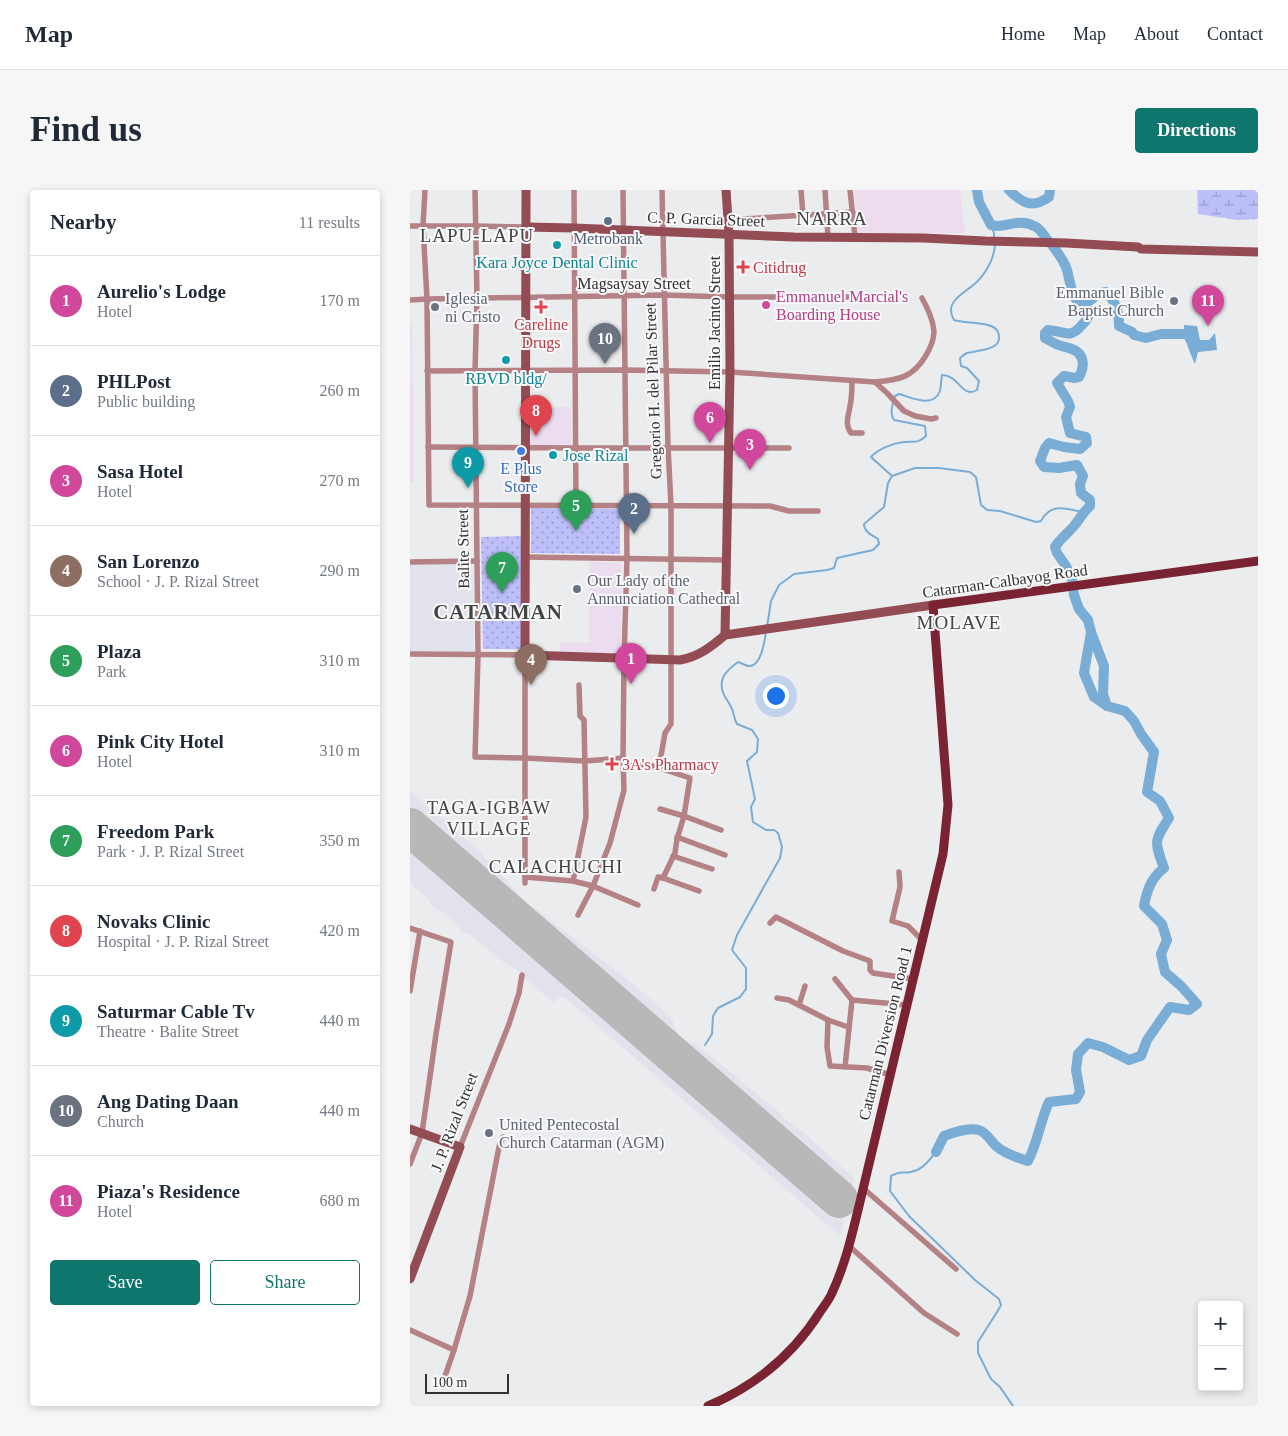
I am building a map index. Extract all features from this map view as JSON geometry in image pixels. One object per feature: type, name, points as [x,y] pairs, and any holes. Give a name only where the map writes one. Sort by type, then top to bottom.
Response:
[{"type":"main road","points":[[526,190],[525,655],[671,661],[697,656],[725,635]]},
{"type":"main road","name":"Emilio Jacinto Street","points":[[725,635],[730,372],[729,235],[726,190]]},
{"type":"main road","name":"C. P. Garcia Street","points":[[526,228],[574,228],[729,235],[1066,242],[1154,248],[1258,250]]},
{"type":"main road","name":"Catarman-Calbayog Road","points":[[725,635],[1258,561]]},
{"type":"main road","name":"Catarman Diversion Road 1","points":[[708,1406],[739,1391],[780,1362],[798,1343],[832,1294],[845,1262],[944,854],[948,805],[933,606]]},
{"type":"main road","points":[[410,1129],[460,1147]]},
{"type":"main road","name":"J. P. Rizal Street","points":[[410,1279],[460,1147]]},
{"type":"street","points":[[425,190],[423,226],[429,505],[770,506],[789,511],[818,511]]},
{"type":"street","name":"Balite Street","points":[[475,190],[478,656],[475,758],[525,758]]},
{"type":"street","points":[[574,190],[576,505]]},
{"type":"street","points":[[578,915],[593,886],[610,843],[624,790],[627,505],[623,190]]},
{"type":"street","name":"Gregorio H. del Pilar Street","points":[[659,767],[665,733],[671,724],[672,559],[663,295],[662,190]]},
{"type":"street","points":[[801,190],[803,215]]},
{"type":"street","points":[[825,190],[828,237]]},
{"type":"street","points":[[850,190],[855,237]]},
{"type":"street","points":[[728,220],[852,212]]},
{"type":"street","name":"C. P. Garcia Street","points":[[410,226],[526,228]]},
{"type":"street","name":"Magsaysay Street","points":[[410,300],[426,298],[663,295],[871,298]]},
{"type":"street","points":[[427,371],[625,370],[730,372],[852,381],[890,381],[904,377],[918,368],[932,346],[934,331],[922,298]]},
{"type":"street","points":[[852,381],[847,429],[850,433],[862,433]]},
{"type":"street","points":[[875,382],[904,411],[915,416],[936,418]]},
{"type":"street","points":[[428,447],[789,448]]},
{"type":"street","points":[[525,557],[726,560]]},
{"type":"street","points":[[410,562],[476,561]]},
{"type":"street","points":[[410,654],[525,655],[525,880],[573,881],[593,886],[638,905]]},
{"type":"street","points":[[573,881],[586,817],[584,720],[580,716],[579,685]]},
{"type":"street","points":[[525,758],[585,760],[623,758]]},
{"type":"street","points":[[623,766],[650,765],[690,778],[684,816],[673,856],[663,878]]},
{"type":"street","points":[[660,809],[721,830]]},
{"type":"street","points":[[677,837],[725,855]]},
{"type":"street","points":[[673,856],[712,869]]},
{"type":"street","points":[[899,872],[900,887],[892,921],[908,926],[923,941]]},
{"type":"street","points":[[654,889],[658,877],[699,891]]},
{"type":"street","points":[[770,923],[776,917],[843,951],[870,961],[870,970],[873,973],[913,979]]},
{"type":"street","points":[[410,928],[451,942],[422,1133],[410,1164]]},
{"type":"street","points":[[410,991],[420,931]]},
{"type":"street","name":"J. P. Rizal Street","points":[[460,1147],[511,1019],[522,975]]},
{"type":"street","points":[[835,980],[852,1000],[907,1005]]},
{"type":"street","points":[[799,1006],[805,986]]},
{"type":"street","points":[[777,998],[789,1000],[828,1020],[848,1027]]},
{"type":"street","points":[[845,1067],[852,1000]]},
{"type":"street","points":[[828,1020],[827,1047],[830,1066],[867,1068],[891,1075]]},
{"type":"street","points":[[444,1379],[470,1296],[498,1147],[503,1137]]},
{"type":"street","points":[[863,1188],[956,1269]]},
{"type":"street","points":[[849,1246],[924,1313],[957,1334]]},
{"type":"street","points":[[410,1330],[454,1350]]},
{"type":"shaded area","points":[[854,190],[960,190],[965,233],[858,233]]},
{"type":"shaded area","points":[[410,322],[412,322],[414,482],[410,482]]},
{"type":"shaded area","points":[[1184,325],[1197,326],[1200,340],[1209,340],[1215,333],[1217,350],[1198,352],[1195,364],[1181,334],[1184,330]]},
{"type":"shaded area","points":[[571,407],[572,445],[530,446],[529,408]]},
{"type":"shaded area","points":[[589,562],[621,563],[621,654],[559,653],[560,642],[589,643]]},
{"type":"shaded area","points":[[473,563],[474,652],[410,652],[410,565]]},
{"type":"shaded area","points":[[410,791],[476,848],[525,901],[626,978],[672,1018],[678,1034],[696,1044],[802,1131],[854,1178],[840,1236],[569,1001],[562,996],[553,1002],[526,979],[524,974],[506,964],[466,932],[464,934],[459,930],[461,928],[452,920],[430,904],[431,901],[410,883]]},
{"type":"green space","points":[[1197,190],[1258,190],[1258,219],[1238,220],[1198,214]]},
{"type":"green space","points":[[531,508],[620,509],[620,554],[531,553]]},
{"type":"green space","points":[[521,536],[522,649],[483,649],[481,537]]},
{"type":"waterway","points":[[977,190],[979,202],[991,225],[1001,226],[1023,223],[1040,230],[1064,263],[1076,299],[1089,310],[1089,315],[1078,330],[1066,334],[1048,330],[1045,333],[1045,338],[1076,351],[1081,356],[1083,366],[1079,377],[1064,376],[1057,383],[1070,407],[1066,417],[1070,433],[1086,437],[1087,443],[1080,449],[1049,443],[1040,461],[1044,467],[1059,468],[1077,465],[1083,476],[1080,484],[1081,493],[1090,500],[1090,506],[1055,547],[1072,579],[1074,595],[1079,609],[1088,620],[1104,666],[1103,694],[1107,706]]},
{"type":"waterway","points":[[1009,190],[1018,198],[1028,203],[1043,201],[1049,197],[1050,190]]},
{"type":"waterway","points":[[991,225],[994,238]]},
{"type":"waterway","points":[[892,476],[871,457],[878,451],[891,445],[918,441],[926,436],[925,426],[894,420],[892,405],[895,396],[899,394],[927,401],[932,399],[940,391],[942,375],[953,379],[968,391],[977,390],[979,381],[967,368],[961,366],[960,358],[964,354],[983,350],[998,343],[998,332],[995,328],[985,324],[954,320],[951,309],[956,299],[984,273],[993,256],[995,245]]},
{"type":"waterway","points":[[1075,297],[1081,301],[1091,300],[1097,294],[1106,292],[1116,307],[1119,326],[1132,332],[1134,335],[1146,338],[1161,334],[1183,334]]},
{"type":"waterway","points":[[767,627],[771,601],[779,585],[794,574],[834,568],[837,558],[873,550],[879,544],[878,539],[867,531],[864,524],[884,507],[888,483],[892,476],[915,468],[939,468],[970,472],[976,477],[981,505],[987,510],[1000,511],[1036,522],[1041,521],[1049,511],[1054,509],[1059,508],[1083,512]]},
{"type":"waterway","points":[[705,1045],[712,1034],[713,1016],[718,1008],[740,997],[746,989],[746,968],[732,950],[737,935],[780,858],[782,847],[778,833],[774,830],[766,830],[753,822],[751,807],[755,799],[747,761],[757,752],[758,739],[752,730],[737,724],[722,689],[722,680],[726,672],[738,662],[749,666],[757,662],[762,652],[766,631]]},
{"type":"waterway","points":[[936,1152],[944,1136],[961,1130],[975,1129],[984,1133],[1003,1151],[1028,1161],[1049,1102],[1076,1099],[1080,1092],[1076,1070],[1078,1054],[1088,1043],[1103,1047],[1129,1060],[1141,1056],[1147,1040],[1170,1007],[1189,1010],[1197,1004],[1165,972],[1161,954],[1167,940],[1162,924],[1144,906],[1150,885],[1164,868],[1158,852],[1157,841],[1160,832],[1169,818],[1160,801],[1147,792],[1154,752],[1134,721],[1125,711],[1107,706],[1094,697],[1084,673],[1091,632]]},
{"type":"waterway","points":[[936,1152],[919,1169],[891,1176],[890,1191],[909,1216],[975,1280],[999,1299],[1001,1305],[978,1342],[978,1353],[991,1379],[1000,1387],[1013,1406]]},
{"type":"runway","points":[[410,827],[839,1199]]},
{"type":"place","name":"Metrobank","points":[[608,221]]},
{"type":"place","name":"Kara Joyce Dental Clinic","points":[[557,245]]},
{"type":"place","name":"Citidrug","points":[[743,267]]},
{"type":"place","name":"Emmanuel Bible Baptist Church","points":[[1174,301]]},
{"type":"place","name":"Emmanuel Marcial's Boarding House","points":[[766,305]]},
{"type":"place","name":"Iglesia ni Cristo","points":[[435,307]]},
{"type":"place","name":"Careline Drugs","points":[[541,307]]},
{"type":"place","name":"Piaza's Residence","points":[[1208,326]]},
{"type":"place","name":"RBVD bldg/","points":[[506,360]]},
{"type":"place","name":"Ang Dating Daan","points":[[605,364]]},
{"type":"place","name":"Novaks Clinic","points":[[536,436]]},
{"type":"place","name":"Pink City Hotel","points":[[710,443]]},
{"type":"place","name":"E Plus Store","points":[[521,451]]},
{"type":"place","name":"Jose Rizal","points":[[553,455]]},
{"type":"place","name":"Sasa Hotel","points":[[750,470]]},
{"type":"place","name":"Saturmar Cable Tv","points":[[468,488]]},
{"type":"place","name":"Plaza","points":[[576,531]]},
{"type":"place","name":"PHLPost","points":[[634,534]]},
{"type":"place","name":"Our Lady of the Annunciation Cathedral","points":[[577,589]]},
{"type":"place","name":"Freedom Park","points":[[502,593]]},
{"type":"place","name":"Aurelio's Lodge","points":[[631,684]]},
{"type":"place","name":"San Lorenzo","points":[[531,685]]},
{"type":"place","name":"3A's Pharmacy","points":[[612,764]]},
{"type":"place","name":"United Pentecostal Church Catarman (AGM)","points":[[489,1133]]},
{"type":"district","name":"NARRA","points":[[832,218]]},
{"type":"district","name":"LAPU-LAPU","points":[[477,235]]},
{"type":"district","name":"CATARMAN","points":[[498,612]]},
{"type":"district","name":"MOLAVE","points":[[959,622]]},
{"type":"district","name":"TAGA-IGBAW VILLAGE","points":[[489,818]]},
{"type":"district","name":"CALACHUCHI","points":[[556,866]]}]
